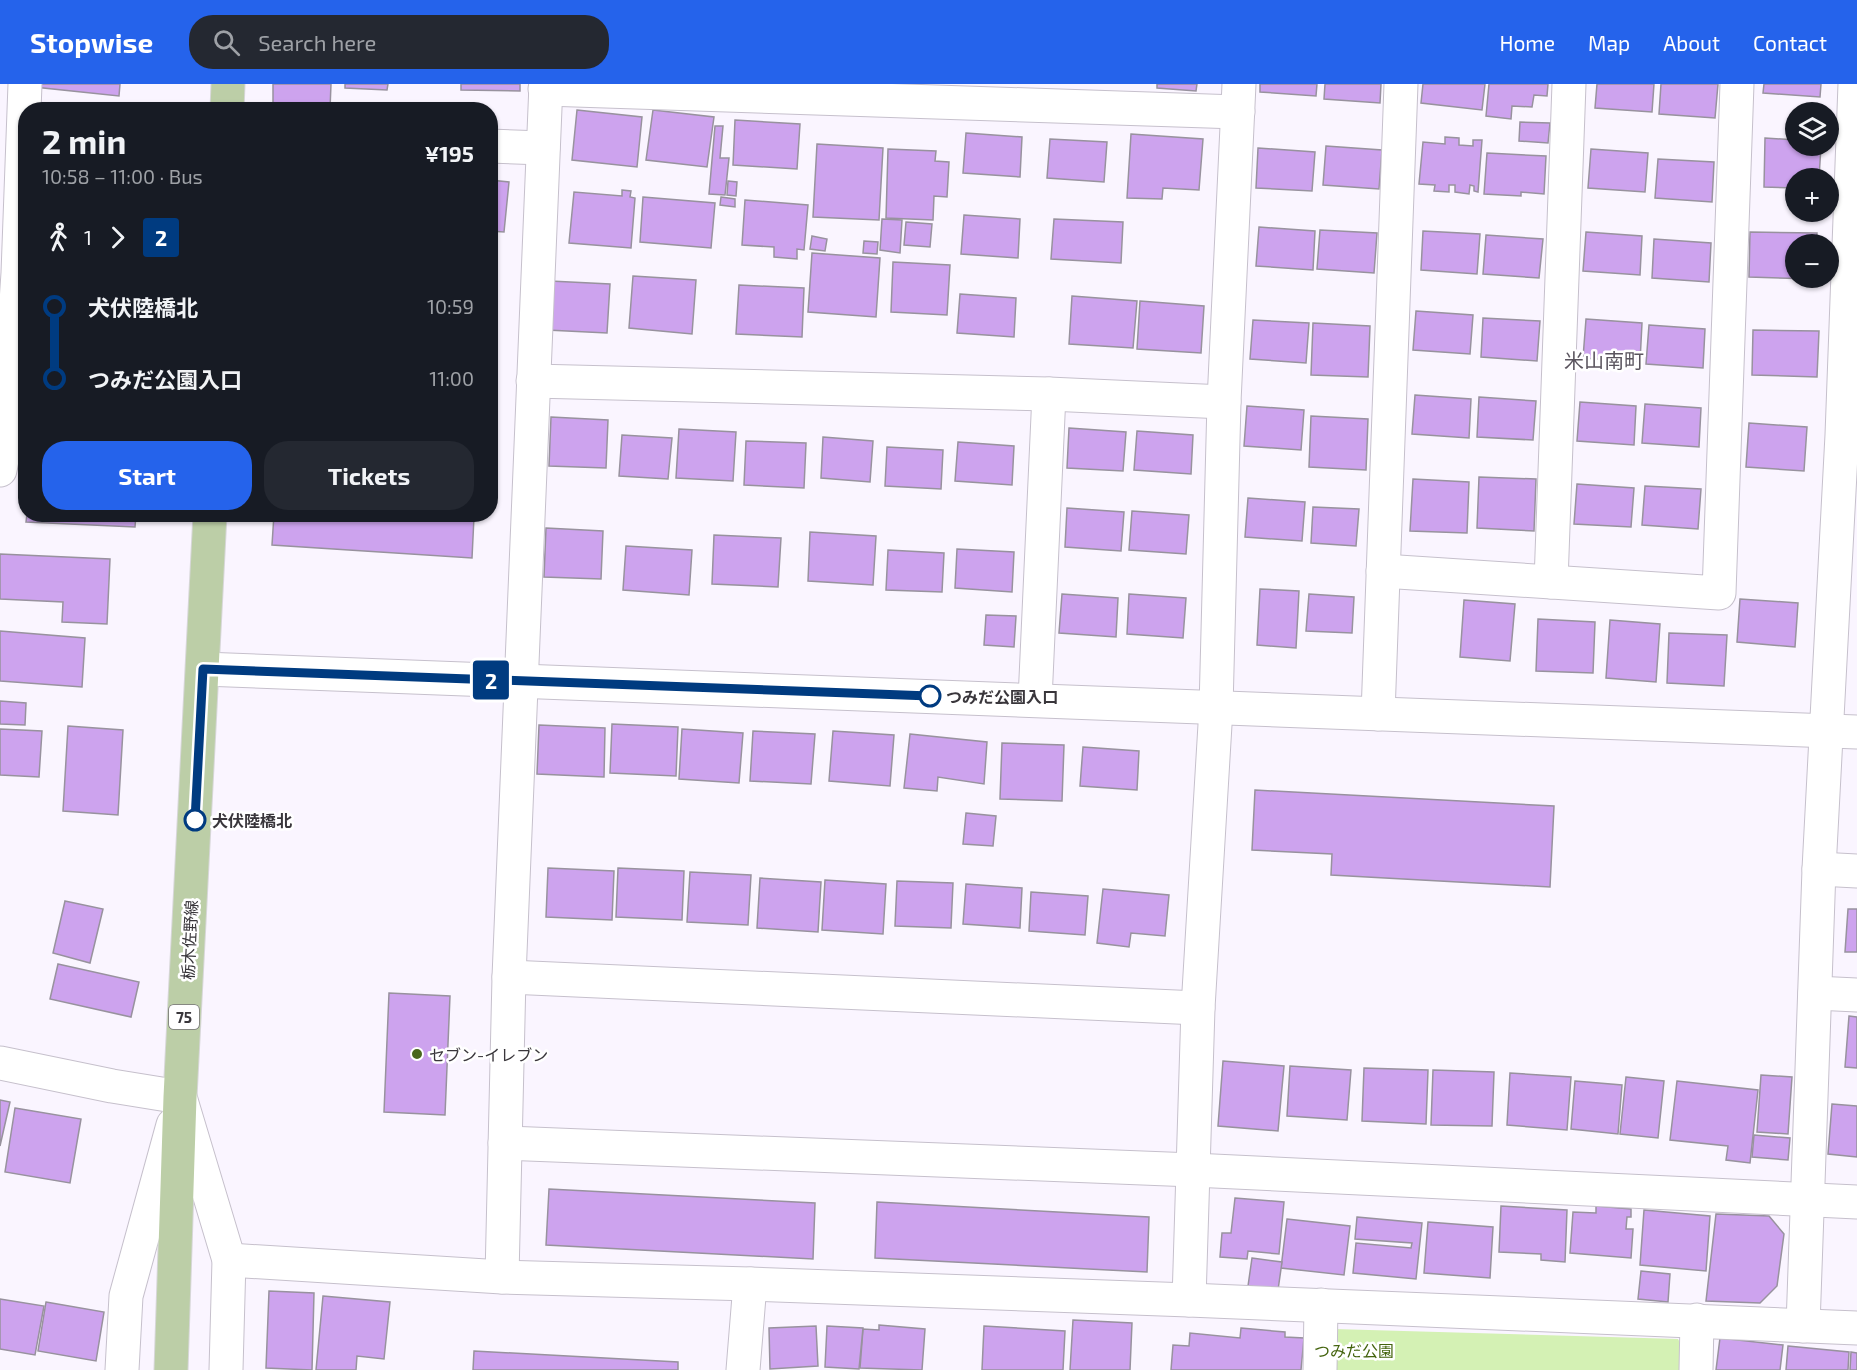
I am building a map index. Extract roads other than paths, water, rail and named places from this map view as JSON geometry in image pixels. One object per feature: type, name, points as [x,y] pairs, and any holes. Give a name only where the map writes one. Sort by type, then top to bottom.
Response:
[{"type":"main road","points":[[227,102],[228,84]]},
{"type":"main road","name":"栃木佐野線","points":[[171,1367],[180,1097],[210,522]]},
{"type":"street","points":[[1378,714],[1401,84]]},
{"type":"street","points":[[1551,582],[1569,84]]},
{"type":"street","points":[[1383,571],[1719,592],[1737,84]]},
{"type":"street","points":[[1803,1326],[1819,869],[1841,731],[1855,84]]},
{"type":"street","points":[[502,1278],[509,977],[545,86],[1238,98],[1224,402],[1216,708],[1198,1008],[1189,1300]]},
{"type":"street","points":[[0,470],[16,435],[9,273],[16,90]]},
{"type":"street","points":[[498,146],[543,148]]},
{"type":"street","points":[[533,381],[1049,394],[1224,402]]},
{"type":"street","points":[[1035,700],[1049,394]]},
{"type":"street","points":[[203,669],[1841,731]]},
{"type":"street","points":[[1819,869],[1857,871]]},
{"type":"street","points":[[509,977],[1198,1008]]},
{"type":"street","points":[[1815,993],[1857,995]]},
{"type":"street","points":[[0,1063],[112,1086],[180,1097]]},
{"type":"street","points":[[180,1097],[230,1260],[226,1370]]},
{"type":"street","points":[[122,1370],[126,1296],[180,1097]]},
{"type":"street","points":[[505,1143],[1193,1170],[1857,1202]]},
{"type":"street","points":[[230,1260],[502,1278],[750,1284],[1189,1300],[1857,1328]]},
{"type":"street","points":[[743,1370],[750,1284]]},
{"type":"street","points":[[1320,1370],[1321,1305]]},
{"type":"street","points":[[1696,1370],[1697,1320]]},
{"type":"place","name":"つみだ公園入口","points":[[930,696]]},
{"type":"place","name":"犬伏陸橋北","points":[[195,820]]},
{"type":"place","name":"セブン-イレブン","points":[[417,1054]]},
{"type":"district","name":"米山南町","points":[[1604,360]]},
{"type":"park label","name":"つみだ公園","points":[[1354,1350]]}]
